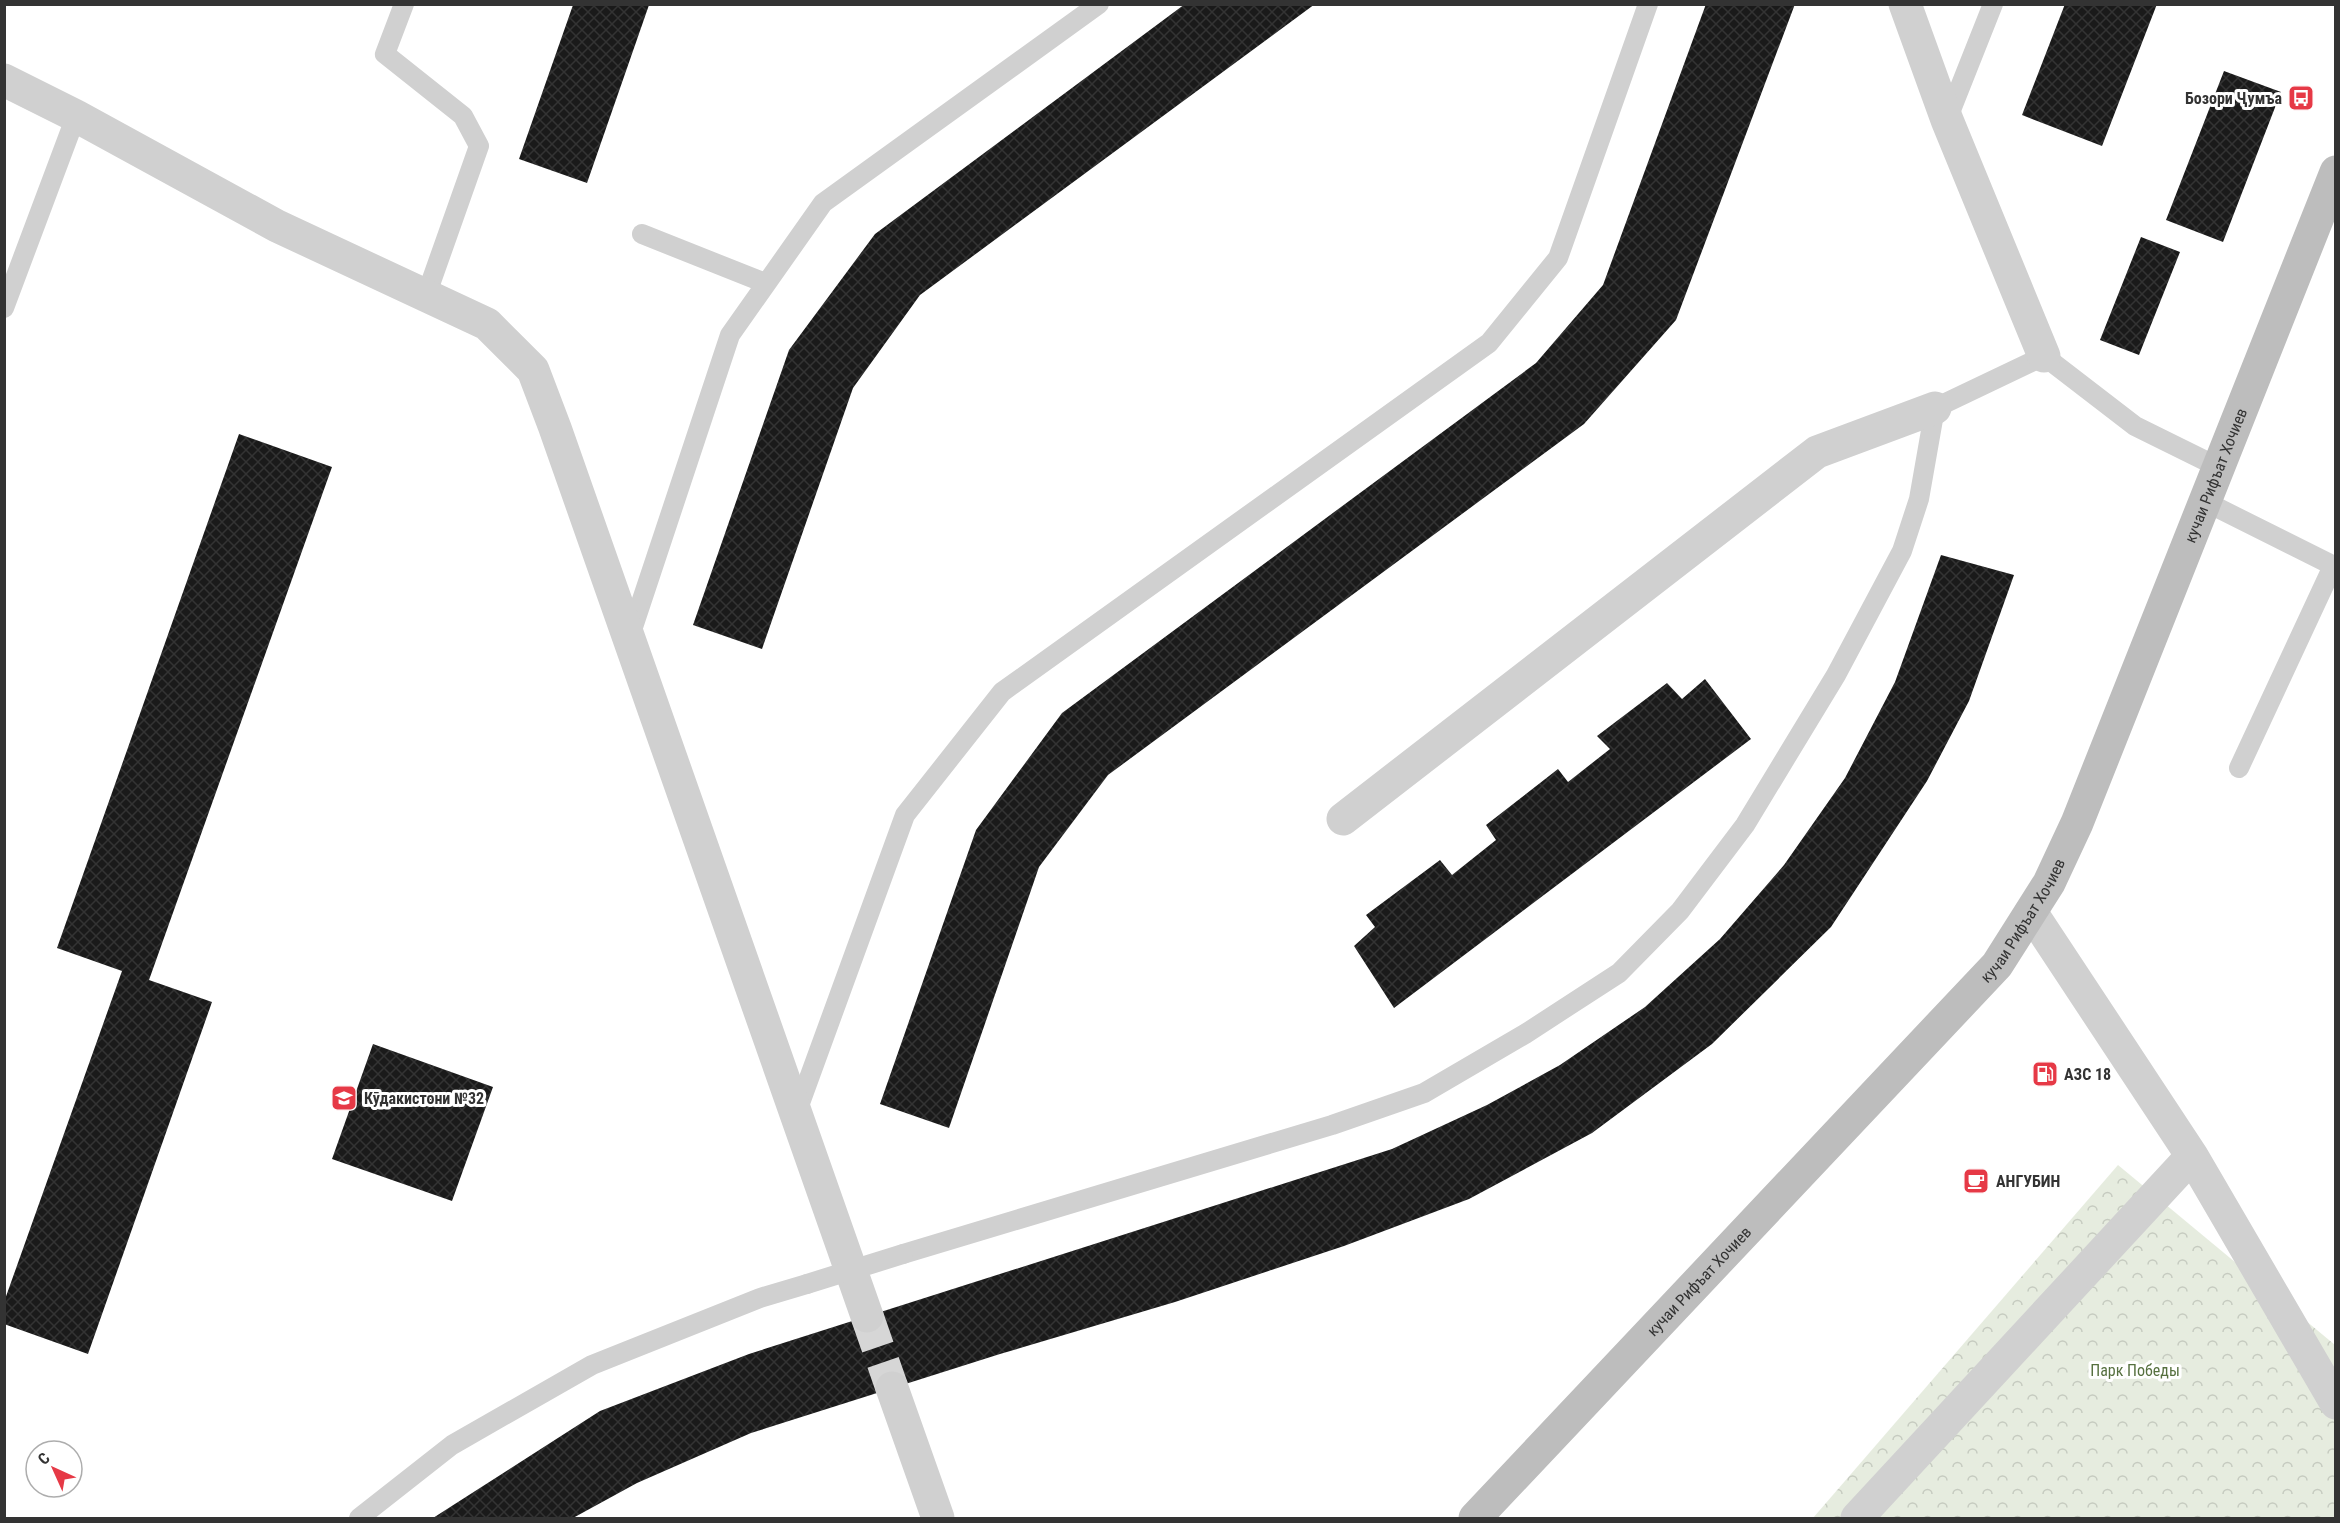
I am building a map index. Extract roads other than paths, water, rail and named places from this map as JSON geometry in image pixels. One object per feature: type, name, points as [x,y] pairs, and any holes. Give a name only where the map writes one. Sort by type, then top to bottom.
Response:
[{"type":"main road","name":"кучаи Рифъат Хочиев","points":[[1475,1518],[1997,965],[2031,912],[2049,883],[2077,823],[2336,172]]},
{"type":"street","points":[[1905,4],[1947,120],[2044,356]]},
{"type":"street","points":[[4,80],[76,116],[277,226],[487,324],[533,370],[867,1316]]},
{"type":"street","points":[[1343,819],[1816,452],[1935,408]]},
{"type":"street","points":[[2031,912],[2192,1156],[2336,1403]]},
{"type":"street","points":[[1857,1518],[2192,1156]]},
{"type":"street","points":[[892,1388],[938,1518]]},
{"type":"lane","points":[[404,4],[385,54],[463,116],[479,146],[426,296]]},
{"type":"lane","points":[[629,639],[729,335],[824,203],[1099,4]]},
{"type":"lane","points":[[796,1114],[905,815],[1002,692],[1489,343],[1558,258],[1648,4]]},
{"type":"lane","points":[[1947,120],[1993,4]]},
{"type":"lane","points":[[4,308],[76,116]]},
{"type":"lane","points":[[642,234],[765,283]]},
{"type":"lane","points":[[359,1518],[452,1445],[592,1365],[760,1298],[1332,1125],[1424,1093],[1525,1034],[1619,973],[1680,911],[1745,825],[1836,675],[1902,551],[1919,500],[1935,408],[2044,356],[2135,426],[2218,467]]},
{"type":"lane","points":[[2204,501],[2334,566],[2240,768]]},
{"type":"tunnel","points":[[867,1316],[892,1388]]},
{"type":"place","name":"Бозори Ҷумъа","points":[[2301,98]]},
{"type":"place","name":"АЗС 18","points":[[2045,1074]]},
{"type":"place","name":"Кӯдакистони №32","points":[[344,1098]]},
{"type":"place","name":"АНГУБИН","points":[[1976,1181]]},
{"type":"park label","name":"Парк Победы","points":[[2135,1370]]}]
